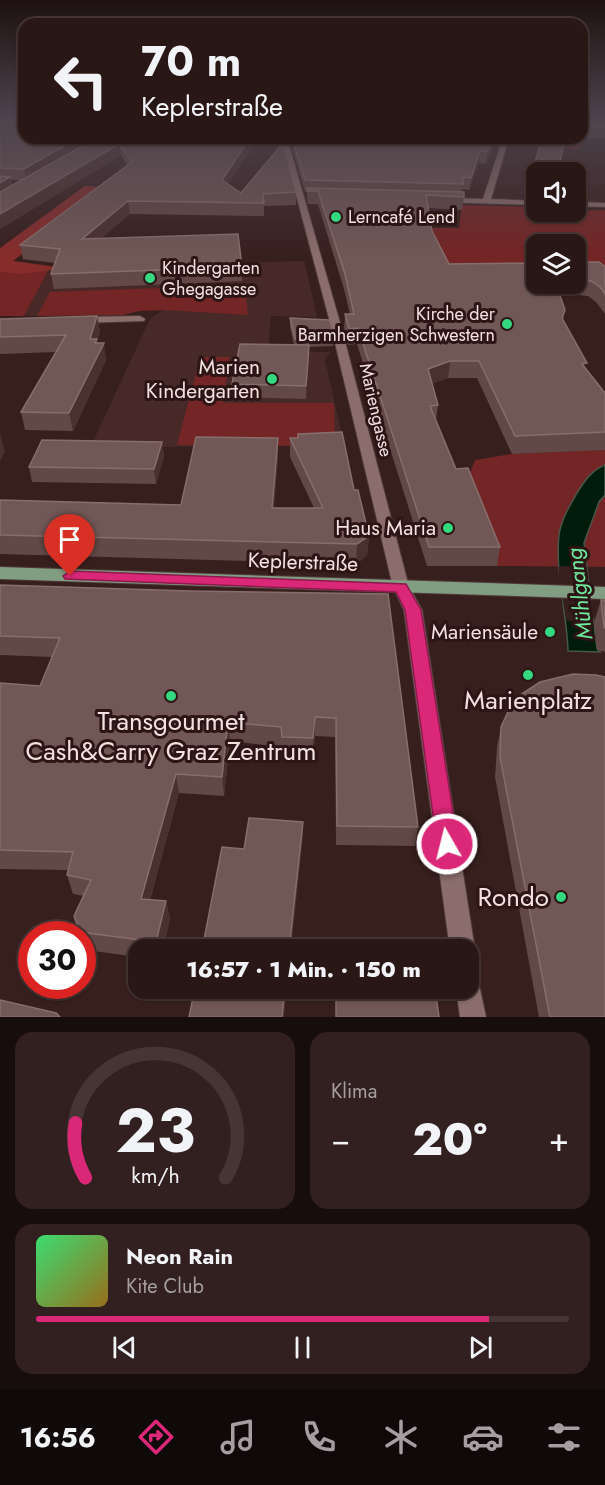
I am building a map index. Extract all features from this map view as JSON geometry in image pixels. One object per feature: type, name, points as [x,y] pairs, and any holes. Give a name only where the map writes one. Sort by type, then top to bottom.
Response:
[{"type":"main road","name":"Keplerstraße","points":[[0,573],[598,592]]},
{"type":"street","name":"Mariengasse","points":[[290,162],[293,174],[306,196],[401,587],[413,610],[461,939]]},
{"type":"street","points":[[486,201],[498,162]]},
{"type":"street","points":[[437,200],[526,203]]},
{"type":"street","points":[[586,204],[605,205]]},
{"type":"street","points":[[71,320],[140,319]]},
{"type":"street","points":[[470,999],[473,1017]]},
{"type":"shaded area","points":[[85,186],[108,187],[13,261],[65,268],[22,274],[0,272],[0,248]]},
{"type":"shaded area","points":[[462,205],[526,207],[526,222],[586,222],[586,211],[605,210],[605,281],[586,278],[586,234],[526,234],[526,278],[448,277],[424,228],[459,228]]},
{"type":"shaded area","points":[[302,261],[305,264],[317,317],[271,316],[268,351],[330,352],[325,360],[344,445],[90,448],[150,319],[163,310],[139,311],[123,315],[24,316],[49,269]]},
{"type":"shaded area","points":[[0,269],[49,269],[24,316],[0,316]]},
{"type":"shaded area","points":[[245,285],[248,315],[165,310],[139,311],[123,315],[37,316],[50,292]]},
{"type":"shaded area","points":[[200,357],[230,357],[223,403],[334,403],[335,446],[177,445]]},
{"type":"shaded area","points":[[605,450],[605,567],[497,566],[465,486],[475,460],[512,454]]},
{"type":"water","name":"Mühlgang","points":[[605,465],[605,495],[599,502],[584,543],[597,649],[600,652],[568,651],[558,549],[560,529],[568,508],[583,484],[592,473]]},
{"type":"pier","points":[[559,566],[586,567],[594,613],[593,621],[567,621],[558,577]]},
{"type":"building","points":[[0,162],[35,162],[24,169],[0,168]]},
{"type":"building","points":[[53,162],[88,162],[0,214],[0,192]]},
{"type":"building","points":[[131,162],[234,162],[222,180],[241,193],[267,162],[288,162],[296,192],[263,194],[264,203],[128,201],[82,239],[238,234],[242,267],[51,274],[60,249],[20,245]]},
{"type":"building","points":[[300,162],[476,162],[471,178],[463,177],[463,184],[305,180]]},
{"type":"building","points":[[0,176],[10,177],[0,183]]},
{"type":"building","points":[[307,188],[464,192],[464,197],[426,195],[432,231],[449,264],[526,263],[526,294],[559,294],[565,310],[562,318],[587,363],[582,364],[605,393],[605,432],[515,436],[479,361],[450,361],[428,369],[438,405],[430,406],[456,469],[468,468],[500,547],[429,547],[358,328],[349,329],[345,314],[354,314],[345,274],[318,191],[308,191]]},
{"type":"building","points":[[586,262],[599,262],[605,266],[605,294],[591,281],[586,280]]},
{"type":"building","points":[[97,316],[90,339],[97,339],[95,343],[104,343],[69,413],[21,412],[66,335],[0,337],[0,319]]},
{"type":"building","points":[[290,318],[330,320],[334,337],[295,339]]},
{"type":"building","name":"Marien Kindergarten","points":[[240,344],[309,345],[306,386],[232,384]]},
{"type":"building","points":[[342,432],[354,490],[358,490],[369,536],[357,544],[0,535],[0,500],[181,505],[196,437],[278,438],[272,508],[323,508],[290,438],[298,438],[298,434]]},
{"type":"building","points":[[42,440],[162,442],[154,469],[29,467]]},
{"type":"building","points":[[0,585],[388,594],[418,827],[337,826],[336,718],[315,717],[313,738],[282,737],[281,727],[228,722],[222,777],[176,774],[141,899],[166,901],[157,939],[133,939],[96,934],[96,921],[76,921],[74,916],[91,880],[67,875],[73,852],[0,850],[0,683],[40,686],[60,638],[0,636]]},
{"type":"building","points":[[601,600],[605,600],[605,628],[604,627]]},
{"type":"building","name":"Rondo","points":[[573,674],[605,677],[605,1017],[550,1017],[500,757],[501,727],[511,705],[520,695],[540,682]]},
{"type":"building","points":[[249,818],[303,822],[290,939],[204,939],[222,847],[244,849]]},
{"type":"building","points":[[193,999],[284,999],[282,1017],[189,1017]]},
{"type":"building","points":[[336,999],[437,999],[439,1017],[336,1017]]},
{"type":"building","points":[[0,1000],[56,1013],[60,1017],[0,1017]]},
{"type":"place","name":"Lerncafé Lend","points":[[336,217]]},
{"type":"place","name":"Kindergarten Ghegagasse","points":[[150,278]]},
{"type":"place","name":"Kirche der Barmherzigen Schwestern","points":[[507,324]]},
{"type":"place","name":"Marien Kindergarten","points":[[272,379]]},
{"type":"place","name":"Haus Maria","points":[[448,528]]},
{"type":"place","name":"Mariensäule","points":[[550,632]]},
{"type":"place","name":"Marienplatz","points":[[528,675]]},
{"type":"place","name":"Transgourmet Cash&Carry Graz Zentrum","points":[[171,696]]},
{"type":"place","name":"Rondo","points":[[561,897]]},
{"type":"route","points":[[70,576],[401,587],[413,610],[447,844]]}]
